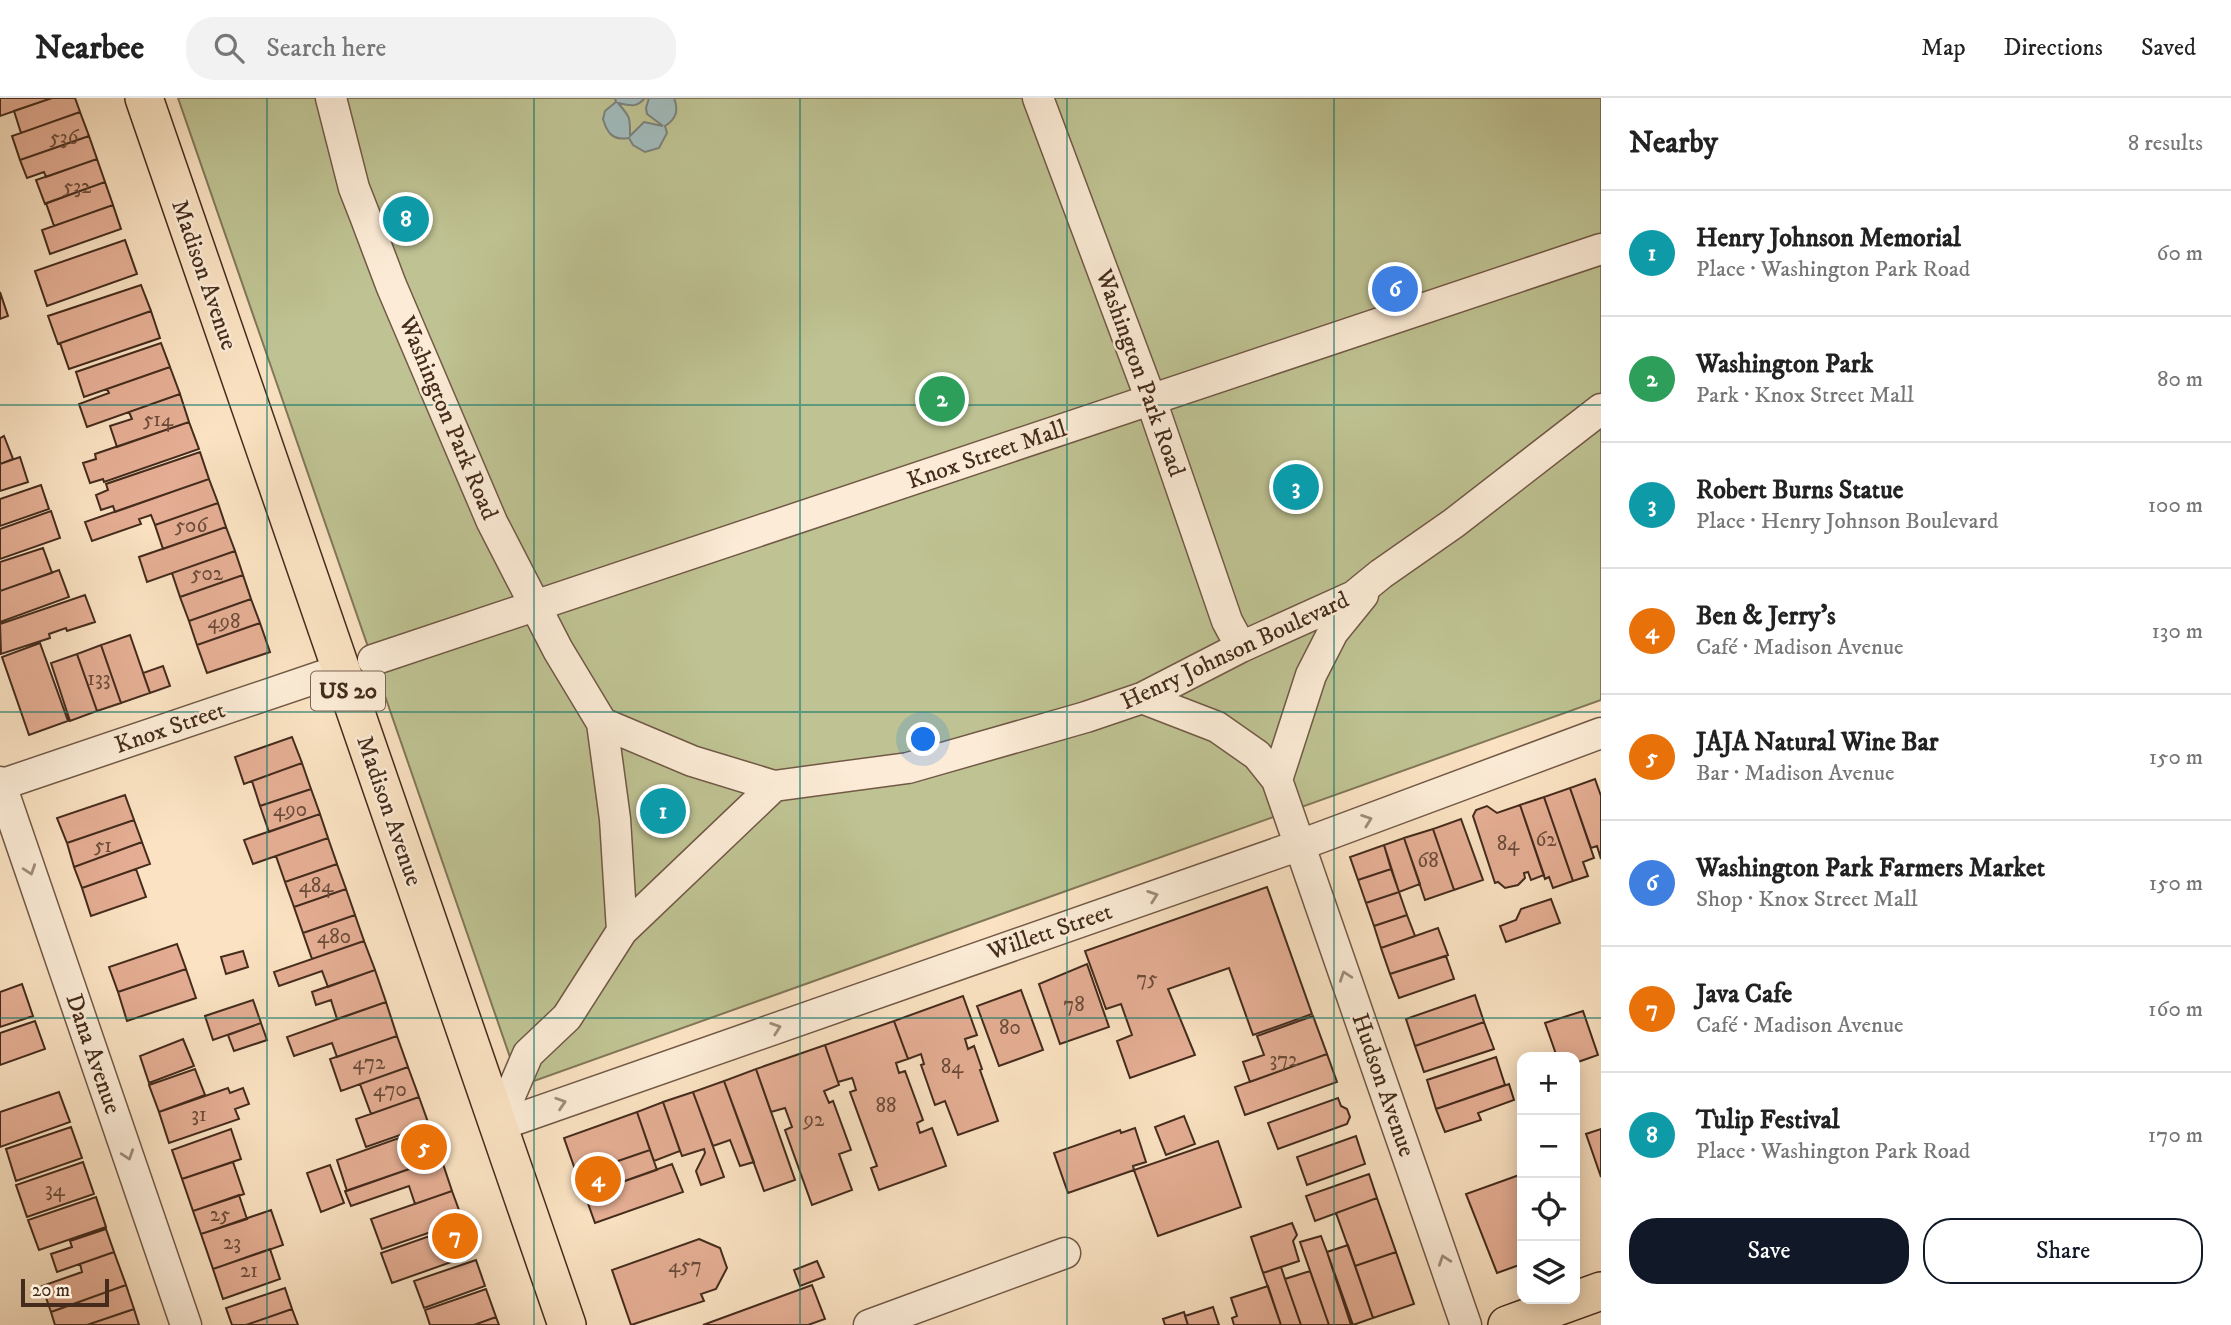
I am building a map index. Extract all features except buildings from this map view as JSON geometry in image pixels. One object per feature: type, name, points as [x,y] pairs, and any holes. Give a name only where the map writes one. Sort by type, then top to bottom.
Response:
[{"type":"main road","name":"Madison Avenue","points":[[144,98],[357,665],[497,1126],[566,1325]]},
{"type":"main road","points":[[1507,1325],[1601,1292]]},
{"type":"street","name":"Washington Park Road","points":[[331,98],[354,188],[391,285],[492,522],[558,650],[602,723],[615,819],[622,931]]},
{"type":"street","name":"Washington Park Road","points":[[1038,98],[1151,400],[1227,621],[1241,647]]},
{"type":"street","name":"Knox Street Mall","points":[[357,665],[1601,249]]},
{"type":"street","name":"Henry Johnson Boulevard","points":[[775,786],[908,768],[1086,717],[1142,698],[1241,647],[1354,596],[1454,523],[1601,409]]},
{"type":"street","points":[[1277,780],[1311,675],[1333,632],[1381,574]]},
{"type":"street","name":"Knox Street","points":[[0,784],[357,665]]},
{"type":"street","points":[[1142,698],[1217,727],[1256,755],[1277,780],[1300,845]]},
{"type":"street","points":[[497,1126],[528,1054],[567,1017],[622,931],[775,786],[692,761],[602,723]]},
{"type":"street","name":"Willett Street","points":[[497,1126],[1300,845],[1601,733]]},
{"type":"street","name":"Dana Avenue","points":[[0,784],[186,1325]]},
{"type":"street","name":"Hudson Avenue","points":[[1300,845],[1466,1325]]},
{"type":"street","points":[[869,1325],[1065,1254]]},
{"type":"green space","points":[[178,98],[1601,98],[1601,700],[520,1086]]},
{"type":"water","points":[[615,98],[645,98],[635,105],[618,103],[629,118],[630,136],[644,122],[663,126],[647,114],[649,98],[674,98],[676,114],[665,126],[667,133],[659,148],[645,152],[633,145],[629,138],[615,137],[609,132],[603,119],[605,111],[616,102]]},
{"type":"place","name":"Tulip Festival","points":[[406,219]]},
{"type":"place","name":"Washington Park Farmers Market","points":[[1395,289]]},
{"type":"place","name":"Washington Park","points":[[942,399]]},
{"type":"place","name":"Robert Burns Statue","points":[[1296,487]]},
{"type":"place","name":"Henry Johnson Memorial","points":[[663,811]]},
{"type":"place","name":"JAJA Natural Wine Bar","points":[[424,1147]]},
{"type":"place","name":"Ben & Jerry's","points":[[598,1179]]},
{"type":"place","name":"Java Cafe","points":[[455,1236]]}]
